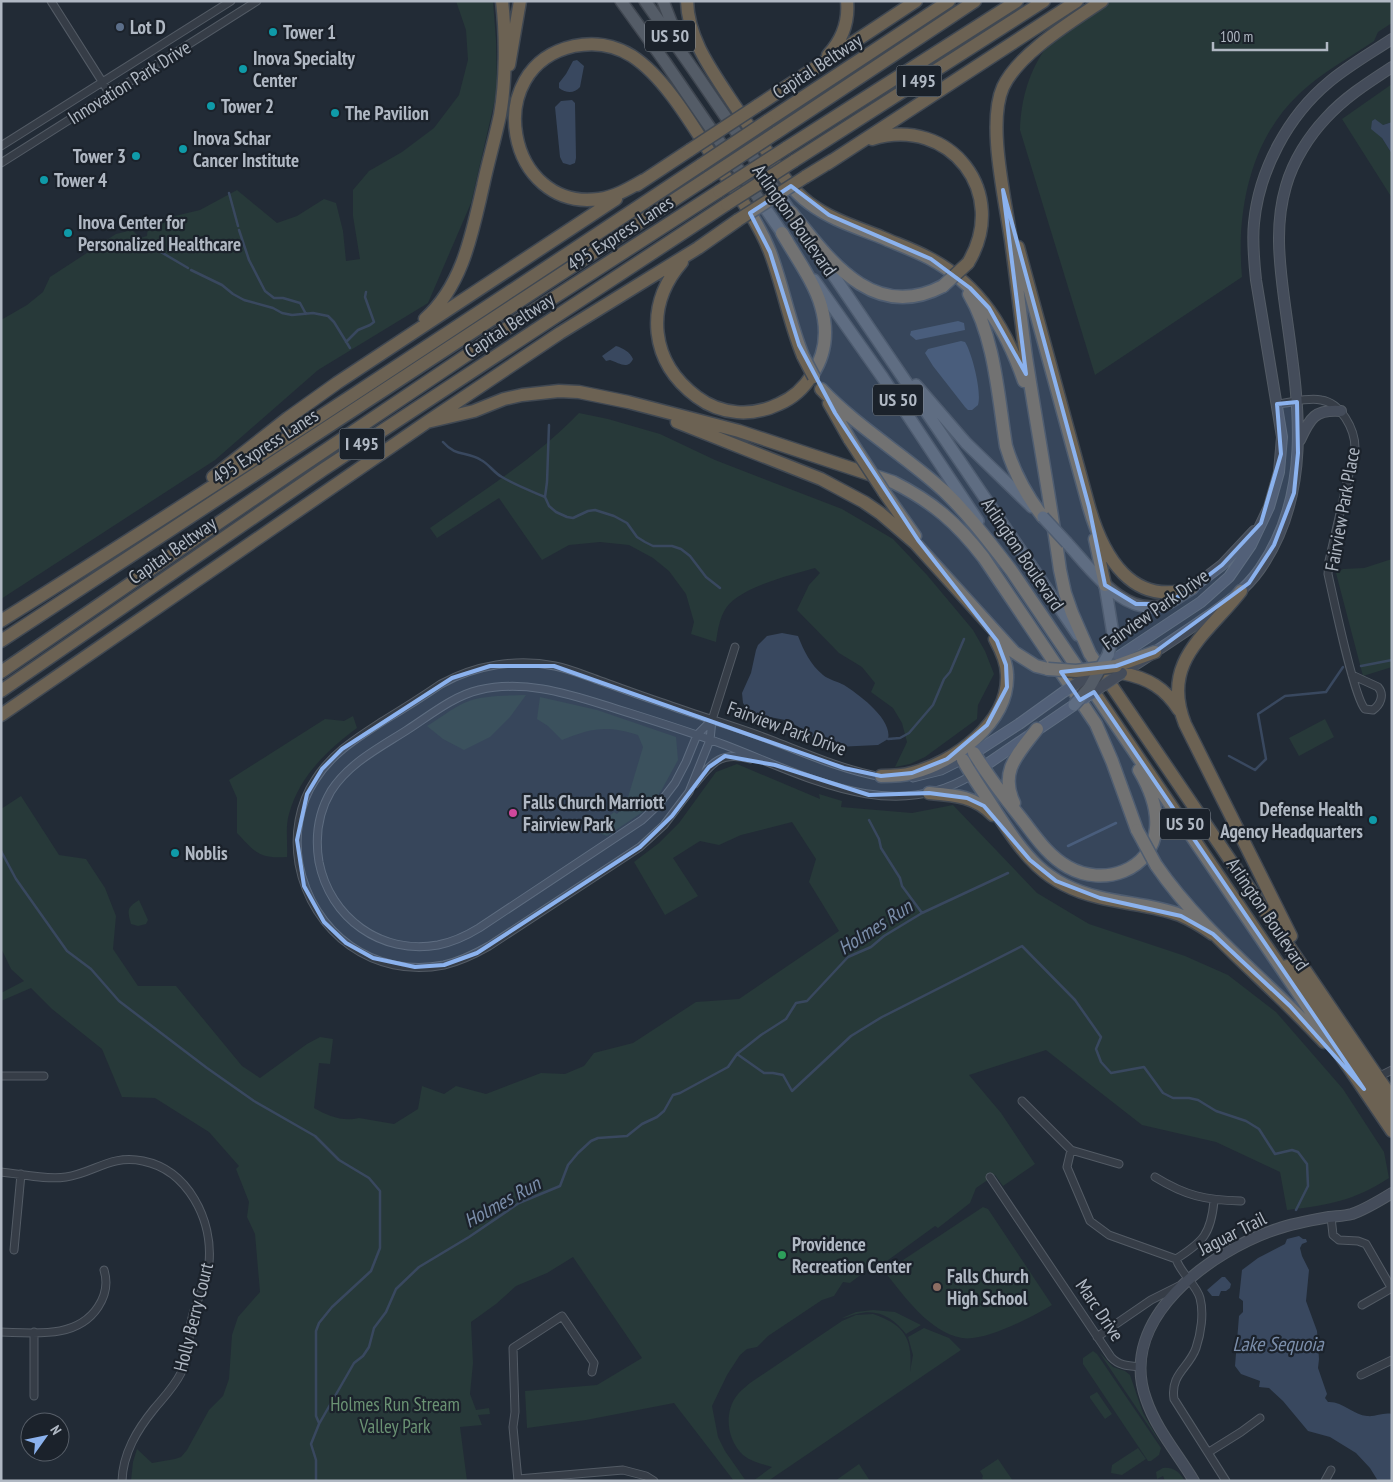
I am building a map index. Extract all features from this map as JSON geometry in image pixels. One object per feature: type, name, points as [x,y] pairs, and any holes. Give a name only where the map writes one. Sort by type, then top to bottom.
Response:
[{"type":"highway","points":[[500,114],[504,52],[502,1]]},
{"type":"highway","points":[[403,340],[438,304],[461,266],[472,234],[500,114],[520,1]]},
{"type":"highway","points":[[687,1],[690,23],[695,38],[710,67],[784,177],[797,193],[811,205],[828,215],[931,259],[954,274],[977,295],[998,322],[1016,358],[1035,414]]},
{"type":"highway","points":[[815,67],[830,52],[840,38],[846,23],[847,1]]},
{"type":"highway","points":[[142,532],[307,404],[916,1]]},
{"type":"highway","name":"Capital Beltway","points":[[1,621],[142,532],[428,346],[950,1]]},
{"type":"highway","name":"495 Express Lanes","points":[[1,641],[975,1]]},
{"type":"highway","name":"495 Express Lanes","points":[[1,672],[500,333],[1016,1]]},
{"type":"highway","name":"Capital Beltway","points":[[1,691],[324,469],[727,204],[1044,1]]},
{"type":"highway","points":[[827,164],[1078,1]]},
{"type":"highway","points":[[1090,654],[1072,613],[1064,585],[1035,414],[1003,190],[996,124],[997,104],[1004,86],[1012,73],[1039,46],[1102,1]]},
{"type":"highway","points":[[644,180],[616,195],[587,200],[554,191],[533,173],[522,154],[518,142],[515,113],[520,92],[542,62],[560,51],[584,44],[608,46],[626,53],[657,78],[694,128],[758,227],[775,266],[790,320],[803,356],[850,440],[884,492],[939,568]]},
{"type":"highway","points":[[1,715],[428,422],[560,334],[859,144],[893,134],[915,135],[944,145],[958,157],[970,172],[982,210],[980,237],[968,263],[942,286],[926,293],[904,297],[883,295],[861,286],[847,276],[832,262],[790,212]]},
{"type":"highway","points":[[1003,190],[1088,507],[1105,585]]},
{"type":"highway","points":[[698,248],[674,272],[662,293],[658,325],[667,365],[680,384],[711,406],[720,410],[739,412],[762,411],[782,403],[801,390],[818,365],[825,341],[821,304],[816,291],[782,233]]},
{"type":"highway","points":[[954,274],[971,296],[985,327],[990,345],[1006,446],[1010,460],[1024,490],[1043,517]]},
{"type":"highway","points":[[821,389],[851,418],[943,491],[971,520],[1011,570]]},
{"type":"highway","points":[[428,422],[474,412],[504,399],[538,393],[579,392],[628,402],[739,431],[893,482],[926,500],[955,523],[984,558],[1096,724],[1138,830],[1156,865],[1175,891],[1214,934],[1290,1006],[1336,1055],[1364,1089]]},
{"type":"highway","points":[[628,402],[821,479],[845,491],[880,513],[916,544],[1014,652],[1036,666],[1076,671],[1100,669],[1155,652]]},
{"type":"highway","points":[[1088,507],[1105,549],[1114,563],[1131,581],[1154,592],[1180,592],[1192,588]]},
{"type":"highway","name":"Arlington Boulevard","points":[[1011,570],[1392,1131]]},
{"type":"highway","points":[[1182,715],[1177,691],[1178,679],[1184,660],[1202,635],[1240,592]]},
{"type":"highway","points":[[881,776],[912,774],[947,759],[962,750],[976,738],[998,710],[1008,676],[997,641],[983,620]]},
{"type":"highway","name":"Arlington Boulevard","points":[[1090,654],[1392,1098]]},
{"type":"highway","points":[[1115,664],[1134,675],[1156,684],[1174,702],[1318,989]]},
{"type":"highway","points":[[974,753],[1010,806],[1040,844],[1055,858],[1070,868],[1092,876],[1109,876],[1128,870],[1143,857],[1152,845],[1156,817],[1149,791],[1138,768],[1111,727],[1100,701]]},
{"type":"highway","points":[[1020,817],[1010,795],[1008,778],[1016,757],[1037,729]]},
{"type":"highway","points":[[963,760],[1010,833],[1030,860],[1046,874],[1082,893],[1181,916],[1214,934]]},
{"type":"highway","points":[[929,793],[956,796],[976,802],[984,806],[1010,833]]},
{"type":"highway","points":[[1269,949],[1298,976],[1392,1114]]},
{"type":"main road","name":"Arlington Boulevard","points":[[621,1],[883,378],[1011,570]]},
{"type":"main road","name":"Arlington Boulevard","points":[[645,1],[696,72],[1090,654]]},
{"type":"main road","points":[[663,1],[675,33],[696,72]]},
{"type":"main road","name":"Fairview Park Drive","points":[[972,775],[1074,705],[1115,664],[1216,590],[1240,564],[1251,545],[1273,492],[1282,454],[1282,438],[1254,261],[1254,224],[1261,189],[1267,170],[1282,139],[1308,102],[1341,73],[1392,39]]},
{"type":"main road","name":"Fairview Park Drive","points":[[1155,652],[1240,592],[1260,569],[1282,528],[1294,493],[1298,443],[1297,402],[1279,261],[1279,227],[1286,184],[1302,151],[1326,118],[1355,92],[1392,67]]},
{"type":"main road","points":[[876,338],[944,419],[988,465],[1043,517],[1105,585],[1128,601],[1147,606],[1166,604],[1192,588],[1222,565],[1261,523]]},
{"type":"main road","points":[[1298,443],[1311,418],[1324,411],[1341,411]]},
{"type":"main road","points":[[1074,705],[1084,694],[1100,669],[1115,664],[1113,634],[1105,585]]},
{"type":"main road","name":"Fairview Park Drive","points":[[963,760],[1100,669]]},
{"type":"main road","name":"Jaguar Trail","points":[[1141,1367],[1144,1346],[1151,1326],[1164,1307],[1186,1281],[1215,1259],[1257,1236],[1299,1223],[1351,1214],[1392,1193]]},
{"type":"main road","points":[[1141,1367],[1143,1390],[1151,1412],[1194,1481]]},
{"type":"street","points":[[51,1],[110,94]]},
{"type":"street","name":"Innovation Park Drive","points":[[1,146],[231,1]]},
{"type":"street","name":"Innovation Park Drive","points":[[1,163],[257,1]]},
{"type":"street","points":[[16,136],[24,148]]},
{"type":"street","points":[[1277,404],[1313,399],[1323,400],[1341,411]]},
{"type":"street","name":"Fairview Park Place","points":[[1341,411],[1355,438],[1355,448],[1329,561],[1328,574],[1352,675],[1362,706],[1368,711],[1373,710],[1380,702],[1381,690],[1372,683],[1352,675]]},
{"type":"street","name":"Fairview Park Drive","points":[[735,647],[712,720],[710,740],[686,797],[664,825],[640,847],[489,946],[466,958],[444,965],[415,967],[386,963],[346,943],[324,922],[313,905],[304,886],[297,840],[302,808],[313,782],[332,757],[351,742],[441,684],[474,669],[525,663],[554,666],[712,720],[769,739],[844,768],[881,776],[922,777],[941,771],[963,760]]},
{"type":"street","name":"Fairview Park Drive","points":[[712,720],[696,735],[675,784],[659,804],[642,820],[479,928],[458,939],[440,945],[415,947],[381,940],[348,918],[328,890],[321,872],[318,834],[321,814],[338,781],[362,759],[461,696],[479,690],[496,687],[527,686],[549,689],[696,735],[839,788],[869,796],[904,797],[929,793],[953,785],[972,775]]},
{"type":"street","points":[[686,797],[709,767],[725,756],[741,757],[775,765]]},
{"type":"street","points":[[1378,1077],[1392,1070]]},
{"type":"street","points":[[1,1076],[44,1076]]},
{"type":"street","points":[[1022,1102],[1071,1150],[1119,1164]]},
{"type":"street","points":[[1071,1150],[1067,1167],[1090,1221],[1109,1234],[1176,1259]]},
{"type":"street","name":"Holly Berry Court","points":[[1,1172],[66,1177],[80,1174],[113,1161],[142,1161],[163,1168],[182,1183],[196,1201],[204,1220],[208,1237],[208,1264],[206,1277],[193,1314],[186,1361],[176,1383],[142,1424],[135,1436],[126,1456],[122,1481]]},
{"type":"street","points":[[14,1250],[21,1174]]},
{"type":"street","name":"Marc Drive","points":[[990,1177],[1113,1360],[1124,1366],[1141,1367]]},
{"type":"street","points":[[1155,1177],[1175,1189],[1214,1200],[1242,1201]]},
{"type":"street","points":[[1176,1259],[1201,1241],[1212,1221],[1214,1200]]},
{"type":"street","points":[[1331,1217],[1333,1235],[1339,1240],[1358,1241],[1366,1244],[1391,1289],[1362,1306]]},
{"type":"street","points":[[1176,1259],[1186,1281],[1200,1297],[1202,1317],[1196,1349],[1178,1374],[1172,1389],[1174,1398],[1226,1481]]},
{"type":"street","points":[[1,1332],[66,1330],[87,1319],[94,1312],[105,1292],[104,1270]]},
{"type":"street","points":[[1097,1337],[1151,1300],[1186,1281]]},
{"type":"street","points":[[592,1372],[594,1363],[562,1316],[513,1348],[515,1412],[513,1427],[518,1480],[623,1470],[646,1476],[654,1481]]},
{"type":"street","points":[[34,1332],[34,1396]]},
{"type":"street","points":[[1360,1375],[1392,1360]]},
{"type":"street","points":[[1209,1452],[1260,1418]]},
{"type":"street","points":[[1325,1481],[1331,1470]]},
{"type":"highlighted area","points":[[791,186],[829,215],[931,259],[970,288],[989,308],[1026,374],[1003,190],[1089,507],[1105,585],[1136,604],[1166,604],[1192,588],[1222,565],[1261,523],[1281,454],[1277,404],[1297,402],[1298,453],[1294,493],[1274,545],[1249,583],[1155,652],[1116,666],[1061,672],[1080,700],[1094,692],[1364,1089],[1290,1006],[1213,934],[1181,916],[1100,898],[1056,881],[1030,860],[984,806],[967,798],[929,793],[869,795],[775,765],[725,756],[709,767],[672,816],[640,847],[477,953],[444,965],[415,967],[373,958],[346,943],[324,922],[304,886],[297,840],[307,794],[322,769],[342,749],[452,678],[490,666],[554,666],[844,768],[881,776],[912,773],[947,759],[987,725],[1007,687],[1006,665],[997,641],[918,540],[835,413],[799,345],[770,252],[750,213]]},
{"type":"green space","points":[[456,1],[493,1],[497,91],[471,203],[428,303],[318,370],[215,460],[1,599],[1,320],[27,305],[43,292],[50,277],[116,234],[132,230],[140,238],[147,236],[148,225],[154,221],[200,210],[237,190],[277,223],[297,216],[324,199],[336,203],[343,231],[346,261],[360,259],[353,216],[353,190],[369,171],[402,152],[434,128],[459,95],[468,60],[466,30]]},
{"type":"green space","points":[[1102,1],[1392,1],[1392,23],[1378,32],[1374,41],[1326,72],[1299,94],[1282,112],[1269,133],[1258,155],[1244,203],[1241,227],[1242,277],[1095,375],[1020,130],[1022,107],[1027,85],[1041,55],[1048,45]]},
{"type":"green space","points":[[1392,84],[1392,122],[1383,125],[1382,138],[1392,154],[1392,198],[1342,119]]},
{"type":"green space","points":[[579,413],[660,434],[715,460],[842,509],[893,539],[927,575],[973,630],[985,651],[994,674],[978,705],[977,719],[925,757],[910,764],[895,767],[907,742],[902,723],[893,708],[871,692],[875,683],[862,667],[839,653],[797,610],[809,585],[820,573],[815,568],[754,588],[733,601],[726,608],[722,616],[716,642],[691,634],[694,622],[686,594],[669,571],[653,558],[629,545],[600,542],[569,545],[542,560],[499,498],[437,538],[430,528],[526,460]]},
{"type":"green space","points":[[1392,559],[1392,667],[1363,676],[1336,573],[1343,569],[1364,568]]},
{"type":"green space","points":[[526,695],[510,717],[490,737],[464,750],[443,739],[427,726],[454,708],[471,700],[494,696]]},
{"type":"green space","points":[[540,697],[597,710],[676,737],[678,760],[661,791],[647,809],[607,836],[599,833],[597,827],[614,812],[617,814],[626,804],[643,747],[638,735],[617,730],[599,729],[562,740],[548,726],[537,719]]},
{"type":"green space","points":[[353,716],[357,728],[325,755],[307,776],[300,788],[289,814],[287,824],[287,857],[264,856],[254,850],[237,833],[237,798],[229,780],[325,719],[344,721]]},
{"type":"green space","points":[[1325,719],[1334,737],[1299,756],[1289,738]]},
{"type":"green space","name":"Holmes Run Stream Valley Park","points":[[737,764],[820,799],[819,794],[842,801],[841,807],[912,813],[953,805],[1037,893],[1089,924],[1185,956],[1228,975],[1276,1012],[1343,1089],[1384,1152],[1389,1178],[1364,1192],[1340,1201],[1287,1210],[1280,1172],[1216,1142],[1142,1125],[1046,1050],[969,1075],[1001,1113],[1035,1164],[1003,1186],[995,1175],[976,1188],[970,1203],[938,1228],[935,1226],[880,1266],[875,1264],[850,1283],[843,1282],[834,1296],[822,1300],[768,1336],[757,1347],[747,1349],[740,1355],[727,1375],[712,1406],[718,1437],[725,1451],[746,1481],[734,1481],[674,1403],[586,1420],[527,1428],[525,1391],[597,1385],[642,1358],[573,1257],[547,1273],[516,1286],[496,1304],[471,1322],[473,1363],[470,1394],[476,1410],[489,1408],[490,1414],[478,1415],[482,1425],[460,1427],[467,1481],[131,1481],[133,1462],[137,1449],[152,1463],[181,1457],[187,1450],[209,1410],[223,1396],[229,1379],[232,1335],[238,1317],[260,1292],[255,1234],[247,1217],[249,1202],[236,1169],[239,1166],[209,1132],[155,1098],[122,1097],[102,1049],[52,1009],[31,988],[1,1001],[1,993],[24,981],[11,969],[1,948],[1,809],[21,796],[59,855],[86,859],[105,888],[116,916],[113,949],[138,986],[176,986],[242,1066],[260,1078],[307,1044],[320,1037],[333,1039],[330,1064],[319,1063],[314,1108],[341,1119],[359,1118],[394,1124],[418,1109],[422,1086],[444,1094],[456,1086],[486,1094],[541,1073],[565,1074],[584,1066],[594,1053],[633,1043],[696,1002],[739,999],[839,931],[809,882],[816,859],[792,822],[741,835],[719,845],[700,841],[673,858],[698,896],[665,915],[634,862],[659,843],[679,823],[716,772]]},
{"type":"green space","points":[[139,900],[148,920],[146,924],[138,926],[131,924],[129,909]]},
{"type":"green space","points":[[983,1207],[988,1209],[1052,1305],[1021,1322],[995,1332],[972,1338],[962,1338],[939,1329],[928,1321],[909,1302],[885,1272]]},
{"type":"green space","points":[[873,1310],[895,1312],[921,1325],[906,1334],[896,1323],[878,1313],[864,1312],[842,1318],[856,1312]]},
{"type":"green space","points":[[873,1314],[893,1323],[905,1335],[910,1351],[910,1372],[913,1355],[908,1337],[924,1328],[949,1338],[961,1350],[768,1481],[753,1481],[772,1467],[746,1457],[733,1442],[730,1434],[729,1417],[733,1401],[738,1394],[750,1383],[842,1321],[856,1315]]},
{"type":"green space","points":[[1093,1351],[1097,1354],[1161,1448],[1159,1455],[1151,1461],[1148,1461],[1083,1364],[1083,1358]]},
{"type":"green space","points":[[1099,1352],[1113,1367],[1130,1375],[1143,1413],[1162,1446]]},
{"type":"green space","points":[[1097,1392],[1112,1414],[1105,1419],[1090,1398],[1090,1396]]},
{"type":"green space","points":[[1138,1448],[1146,1459],[1122,1475],[1111,1473],[1112,1465]]},
{"type":"green space","points":[[998,1459],[1013,1481],[984,1481],[980,1471]]},
{"type":"green space","points":[[859,1464],[870,1481],[835,1481]]},
{"type":"green space","points":[[1163,1468],[1170,1468],[1176,1471],[1185,1481],[1165,1481],[1163,1476],[1157,1479],[1156,1472]]},
{"type":"water","points":[[577,60],[584,66],[580,87],[573,92],[564,91],[559,88],[559,83],[573,61]]},
{"type":"water","points":[[572,100],[575,103],[576,158],[575,163],[570,165],[563,163],[560,157],[555,107],[561,101]]},
{"type":"water","points":[[1375,119],[1383,125],[1392,122],[1392,154],[1382,138],[1371,129],[1372,121]]},
{"type":"water","points":[[958,321],[964,323],[965,330],[916,340],[910,335],[911,331]]},
{"type":"water","points":[[961,341],[965,342],[968,347],[979,391],[978,405],[972,410],[968,410],[965,407],[925,353],[928,349]]},
{"type":"water","points":[[616,346],[630,354],[633,359],[629,364],[620,364],[610,360],[606,361],[602,356]]},
{"type":"water","points":[[782,633],[798,636],[808,657],[818,671],[825,677],[850,689],[880,715],[888,731],[888,739],[878,745],[836,747],[819,742],[803,729],[785,720],[754,714],[749,711],[743,703],[742,693],[751,673],[758,645],[767,636]]},
{"type":"water","name":"Lake Sequoia","points":[[1299,1236],[1306,1239],[1307,1242],[1302,1244],[1300,1248],[1309,1270],[1306,1301],[1317,1331],[1318,1368],[1327,1394],[1325,1398],[1328,1402],[1333,1402],[1362,1415],[1392,1414],[1391,1481],[1378,1481],[1370,1468],[1356,1453],[1330,1437],[1308,1431],[1283,1401],[1269,1388],[1259,1387],[1260,1381],[1241,1374],[1235,1366],[1239,1316],[1243,1312],[1243,1301],[1239,1298],[1242,1270],[1258,1258],[1285,1244],[1287,1239]]},
{"type":"water","points":[[1222,1277],[1225,1277],[1231,1284],[1230,1288],[1226,1291],[1221,1291],[1219,1296],[1212,1296],[1207,1290]]},
{"type":"waterway","points":[[229,193],[238,226]]},
{"type":"waterway","points":[[239,230],[249,260],[265,291],[274,298],[283,298],[300,303],[306,314]]},
{"type":"waterway","points":[[144,242],[188,268]]},
{"type":"waterway","points":[[191,270],[222,285],[244,300],[273,308],[282,313],[292,315],[313,313],[328,316],[334,322],[350,348]]},
{"type":"waterway","points":[[346,342],[358,330],[374,322],[365,297],[366,292]]},
{"type":"waterway","points":[[549,425],[545,497],[549,506],[556,512],[573,518],[595,510],[614,516],[627,523],[637,537],[653,546],[672,546],[681,549],[690,556],[706,577],[720,588]]},
{"type":"waterway","points":[[443,442],[452,450],[476,457],[507,480],[545,497]]},
{"type":"waterway","points":[[888,739],[900,738],[909,733],[933,705],[964,639]]},
{"type":"waterway","name":"Holmes Run","points":[[1361,666],[1392,660]]},
{"type":"waterway","name":"Holmes Run","points":[[1229,756],[1255,770],[1266,759],[1258,714],[1285,696],[1326,692],[1343,667]]},
{"type":"waterway","points":[[869,820],[879,839],[881,848],[900,878],[902,886],[922,913]]},
{"type":"waterway","name":"Holmes Run","points":[[1068,846],[1116,823]]},
{"type":"waterway","points":[[1,851],[16,879],[67,951],[91,969],[119,1001],[254,1101],[315,1136],[339,1160],[369,1178],[380,1191],[380,1248],[371,1271],[332,1307],[319,1323],[316,1331],[316,1416],[319,1423]]},
{"type":"waterway","name":"Holmes Run","points":[[316,1481],[316,1460],[311,1444],[319,1424],[354,1363],[363,1356],[369,1347],[374,1328],[386,1312],[396,1289],[419,1267],[469,1237],[519,1203],[560,1186],[568,1165],[591,1141],[598,1138],[627,1136],[642,1124],[657,1117],[664,1111],[673,1095],[728,1067],[737,1054],[761,1035],[786,1019],[796,1003],[807,1001],[848,957],[871,947],[884,936],[922,913],[1008,873]]},
{"type":"waterway","points":[[737,1054],[764,1073],[783,1075],[792,1091],[851,1036],[882,1017],[1022,946],[1075,1000],[1101,1037],[1096,1049],[1101,1062],[1111,1073],[1144,1067],[1163,1093],[1173,1098],[1198,1100],[1216,1111],[1246,1121],[1259,1129],[1275,1154],[1292,1150],[1298,1152],[1307,1164],[1308,1186],[1296,1210]]},
{"type":"place","name":"Lot D","points":[[120,27]]},
{"type":"place","name":"Tower 1","points":[[273,32]]},
{"type":"place","name":"Inova Specialty Center","points":[[243,69]]},
{"type":"place","name":"Tower 2","points":[[211,106]]},
{"type":"place","name":"The Pavilion","points":[[335,113]]},
{"type":"place","name":"Inova Schar Cancer Institute","points":[[183,149]]},
{"type":"place","name":"Tower 3","points":[[136,156]]},
{"type":"place","name":"Tower 4","points":[[44,180]]},
{"type":"place","name":"Inova Center for Personalized Healthcare","points":[[68,233]]},
{"type":"place","name":"Falls Church Marriott Fairview Park","points":[[513,813]]},
{"type":"place","name":"Defense Health Agency Headquarters","points":[[1373,820]]},
{"type":"place","name":"Noblis","points":[[175,853]]},
{"type":"place","name":"Providence Recreation Center","points":[[782,1255]]},
{"type":"place","name":"Falls Church High School","points":[[937,1287]]}]
